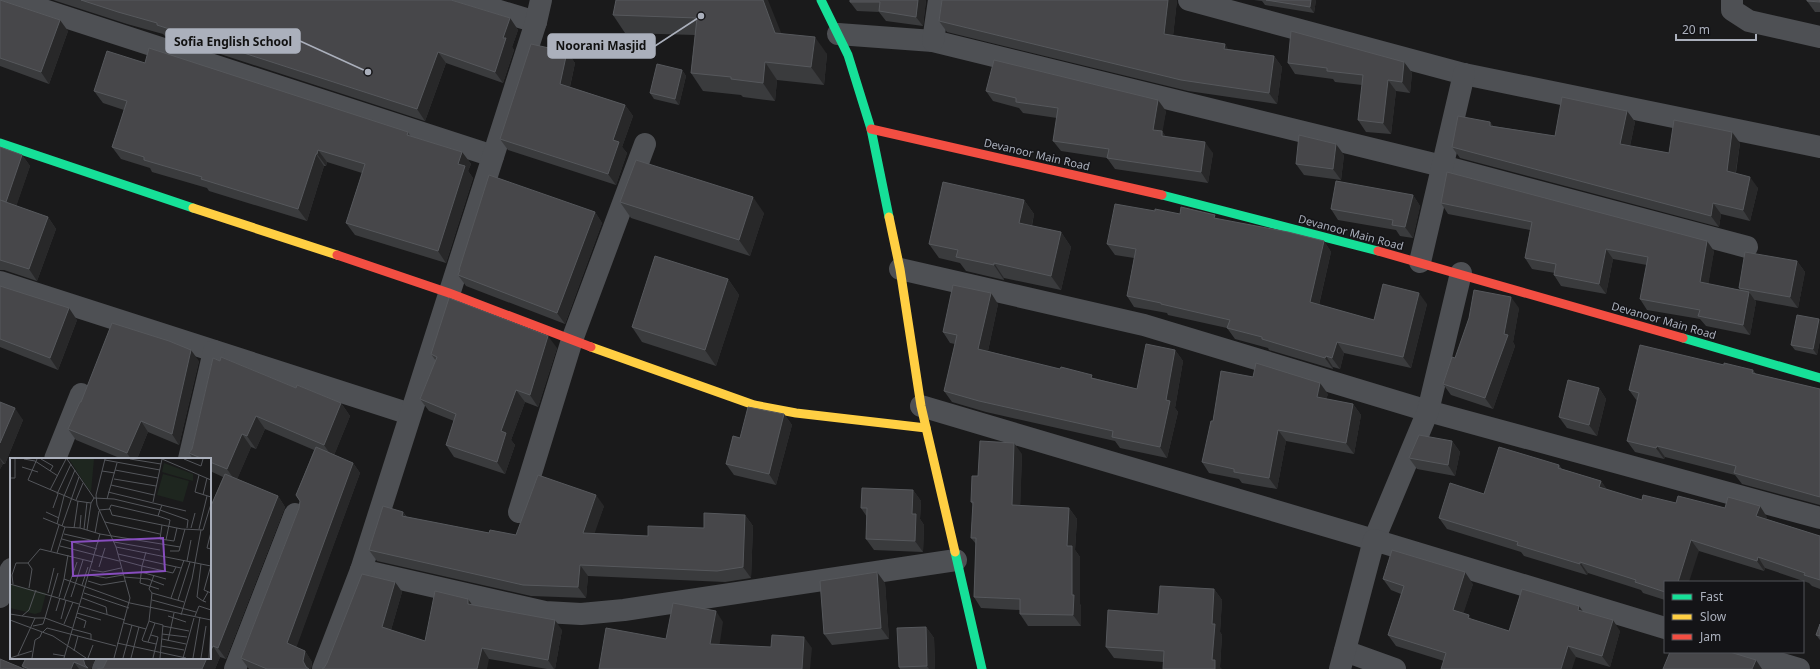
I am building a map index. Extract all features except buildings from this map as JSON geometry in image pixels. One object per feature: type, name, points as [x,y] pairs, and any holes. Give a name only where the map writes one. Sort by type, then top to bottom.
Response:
[{"type":"street","points":[[13,0],[493,156]]},
{"type":"street","points":[[463,0],[536,22]]},
{"type":"street","points":[[323,669],[361,570],[448,293],[536,22],[541,0]]},
{"type":"street","points":[[821,0],[848,55],[871,129],[900,269],[921,406],[982,669]]},
{"type":"street","points":[[933,41],[939,0]]},
{"type":"street","points":[[1190,0],[1464,74],[1820,147]]},
{"type":"street","points":[[1732,0],[1732,10],[1749,21],[1820,37]]},
{"type":"street","points":[[838,34],[933,41],[1442,166],[1747,247]]},
{"type":"street","points":[[1420,262],[1464,74]]},
{"type":"street","name":"Devanoor Main Road","points":[[871,129],[1132,187],[1420,262],[1820,378]]},
{"type":"street","points":[[0,143],[448,293],[572,340],[754,405],[796,413],[926,428]]},
{"type":"street","points":[[519,512],[572,340],[645,144]]},
{"type":"street","points":[[900,269],[1144,326],[1428,411],[1820,518]]},
{"type":"street","points":[[1395,669],[1343,660],[1374,540],[1428,411],[1461,273]]},
{"type":"street","points":[[0,282],[410,414]]},
{"type":"street","points":[[189,458],[214,351]]},
{"type":"street","points":[[55,458],[81,394]]},
{"type":"street","points":[[921,406],[1664,628]]},
{"type":"street","points":[[235,669],[295,514]]},
{"type":"street","points":[[361,570],[545,612],[581,614],[624,610],[956,560]]},
{"type":"street","points":[[0,597],[10,572]]},
{"type":"street","points":[[1746,653],[1799,669]]},
{"type":"street","points":[[103,669],[108,659]]},
{"type":"traffic: fast","points":[[821,0],[848,55],[871,129],[889,217]]},
{"type":"traffic: fast","points":[[0,143],[193,208]]},
{"type":"traffic: fast","points":[[1162,195],[1378,251]]},
{"type":"traffic: fast","points":[[1683,338],[1820,378]]},
{"type":"traffic: fast","points":[[955,552],[982,669]]},
{"type":"traffic: slow","points":[[193,208],[337,255]]},
{"type":"traffic: slow","points":[[889,217],[900,269],[921,406],[955,552]]},
{"type":"traffic: slow","points":[[591,347],[754,405],[796,413],[926,428]]},
{"type":"traffic: jam","points":[[871,129],[1162,195]]},
{"type":"traffic: jam","points":[[1378,251],[1683,338]]},
{"type":"traffic: jam","points":[[337,255],[449,293],[591,347]]},
{"type":"place","name":"Noorani Masjid","points":[[701,16]]},
{"type":"place","name":"Sofia English School","points":[[368,72]]}]
